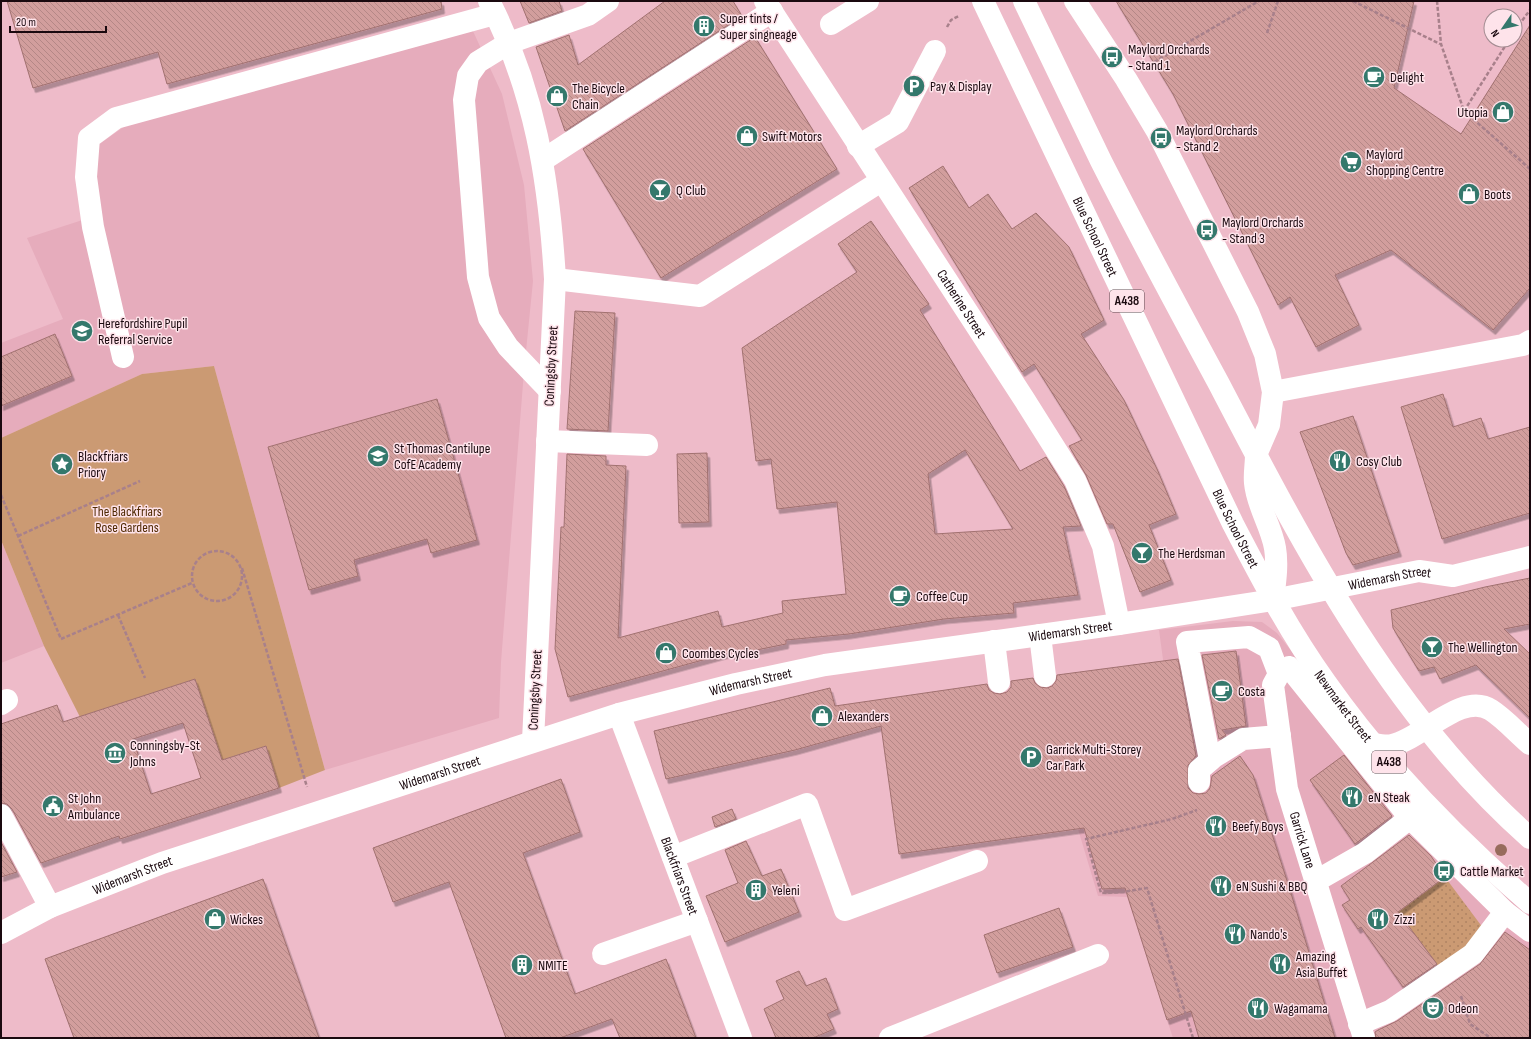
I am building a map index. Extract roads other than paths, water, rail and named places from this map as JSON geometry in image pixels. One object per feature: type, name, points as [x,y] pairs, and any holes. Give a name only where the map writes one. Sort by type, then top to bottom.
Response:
[{"type":"main road","points":[[550,391],[508,347],[489,318],[478,277],[464,100],[468,76],[478,62],[509,43],[588,15],[608,1]]},
{"type":"main road","points":[[831,24],[868,1]]},
{"type":"main road","points":[[1024,1],[1102,162],[1256,455],[1330,589],[1378,663],[1426,729],[1470,779],[1530,838]]},
{"type":"main road","points":[[1075,1],[1126,79],[1157,131],[1248,312],[1265,354],[1272,392],[1269,426],[1256,455],[1255,484],[1276,549],[1277,562],[1273,600]]},
{"type":"main road","name":"Blue School Street","points":[[984,2],[1233,524],[1273,600]]},
{"type":"main road","points":[[543,160],[768,6]]},
{"type":"main road","name":"Catherine Street","points":[[768,6],[1024,399],[1075,480],[1103,546],[1120,624]]},
{"type":"main road","points":[[123,357],[90,206],[86,177],[89,138],[116,118],[492,7]]},
{"type":"main road","name":"Coningsby Street","points":[[492,7],[509,43],[528,101],[543,160],[551,221],[555,278],[533,741]]},
{"type":"main road","points":[[858,146],[898,122],[935,51]]},
{"type":"main road","points":[[555,278],[700,296],[881,181]]},
{"type":"main road","points":[[1272,392],[1524,345],[1530,342]]},
{"type":"main road","points":[[547,441],[647,445]]},
{"type":"main road","name":"Widemarsh Street","points":[[1,932],[50,907],[162,863],[619,714],[736,684],[826,665],[1120,624],[1273,600],[1419,571],[1453,576],[1530,557]]},
{"type":"main road","name":"Newmarket Street","points":[[1273,600],[1326,684],[1374,744],[1449,826],[1530,903]]},
{"type":"main road","points":[[1040,635],[1045,676]]},
{"type":"main road","points":[[1210,760],[1187,642],[1249,637],[1269,648],[1284,670],[1410,818],[1505,912],[1530,930]]},
{"type":"main road","points":[[994,641],[999,682]]},
{"type":"main road","name":"Garrick Lane","points":[[1284,670],[1273,685],[1287,789],[1362,1031]]},
{"type":"main road","points":[[1374,744],[1392,745],[1408,739],[1460,708],[1475,704],[1490,709],[1530,744]]},
{"type":"main road","name":"Blackfriars Street","points":[[619,714],[741,1038]]},
{"type":"main road","points":[[1199,782],[1200,770],[1210,760],[1243,739],[1280,736]]},
{"type":"main road","points":[[673,857],[807,804],[845,910],[977,861]]},
{"type":"main road","points":[[1,815],[50,907]]},
{"type":"main road","points":[[1316,881],[1366,853],[1410,818]]},
{"type":"main road","points":[[1362,1031],[1473,954],[1505,912]]},
{"type":"main road","points":[[603,954],[697,921]]},
{"type":"main road","points":[[890,1038],[1098,955]]},
{"type":"place","name":"Super tints / Super singneage","points":[[704,26]]},
{"type":"place","name":"Maylord Orchards - Stand 1","points":[[1112,57]]},
{"type":"place","name":"Delight","points":[[1374,77]]},
{"type":"place","name":"Pay & Display","points":[[914,86]]},
{"type":"place","name":"The Bicycle Chain","points":[[557,96]]},
{"type":"place","name":"Utopia","points":[[1503,112]]},
{"type":"place","name":"Swift Motors","points":[[747,136]]},
{"type":"place","name":"Maylord Orchards - Stand 2","points":[[1161,138]]},
{"type":"place","name":"Maylord Shopping Centre","points":[[1351,162]]},
{"type":"place","name":"Q Club","points":[[660,190]]},
{"type":"place","name":"Boots","points":[[1469,194]]},
{"type":"place","name":"Maylord Orchards - Stand 3","points":[[1207,230]]},
{"type":"place","name":"Herefordshire Pupil Referral Service","points":[[82,331]]},
{"type":"place","name":"St Thomas Cantilupe CofE Academy","points":[[378,456]]},
{"type":"place","name":"Cosy Club","points":[[1340,461]]},
{"type":"place","name":"Blackfriars Priory","points":[[62,464]]},
{"type":"place","name":"The Herdsman","points":[[1142,553]]},
{"type":"place","name":"Coffee Cup","points":[[900,596]]},
{"type":"place","name":"The Wellington","points":[[1432,647]]},
{"type":"place","name":"Coombes Cycles","points":[[666,653]]},
{"type":"place","name":"Costa","points":[[1222,691]]},
{"type":"place","name":"Alexanders","points":[[822,716]]},
{"type":"place","name":"Conningsby-St Johns","points":[[115,753]]},
{"type":"place","name":"Garrick Multi-Storey Car Park","points":[[1031,757]]},
{"type":"place","name":"eN Steak","points":[[1352,797]]},
{"type":"place","name":"St John Ambulance","points":[[53,806]]},
{"type":"place","name":"Beefy Boys","points":[[1216,826]]},
{"type":"place","name":"Cattle Market","points":[[1444,871]]},
{"type":"place","name":"eN Sushi & BBQ","points":[[1221,886]]},
{"type":"place","name":"Yeleni","points":[[756,890]]},
{"type":"place","name":"Wickes","points":[[215,919]]},
{"type":"place","name":"Zizzi","points":[[1378,919]]},
{"type":"place","name":"Nando's","points":[[1235,934]]},
{"type":"place","name":"Amazing Asia Buffet","points":[[1280,964]]},
{"type":"place","name":"NMITE","points":[[522,965]]},
{"type":"place","name":"Wagamama","points":[[1258,1008]]},
{"type":"place","name":"Odeon","points":[[1433,1008]]},
{"type":"park label","name":"The Blackfriars Rose Gardens","points":[[127,520]]}]
